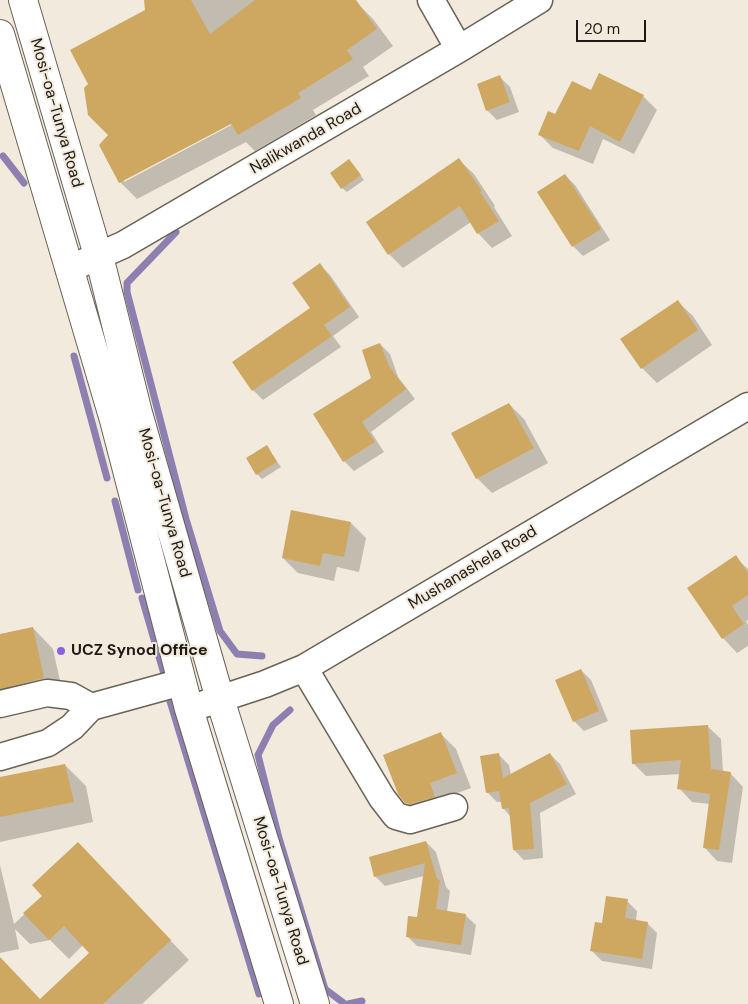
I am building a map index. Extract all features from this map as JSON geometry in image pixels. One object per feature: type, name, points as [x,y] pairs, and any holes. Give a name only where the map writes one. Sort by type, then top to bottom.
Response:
[{"type":"main road","name":"Mosi-oa-Tunya Road","points":[[23,0],[98,257],[138,413],[220,699],[316,1004]]},
{"type":"main road","name":"Mosi-oa-Tunya Road","points":[[0,34],[114,420],[189,708],[279,1004]]},
{"type":"street","points":[[431,0],[459,49]]},
{"type":"street","name":"Nalikwanda Road","points":[[68,269],[124,245],[459,49],[539,0]]},
{"type":"street","name":"Mushanashela Road","points":[[189,708],[265,684],[304,668],[748,406]]},
{"type":"street","points":[[304,668],[382,798],[396,816],[410,820],[454,807]]},
{"type":"street","points":[[0,757],[48,743],[72,728],[91,708],[182,682]]},
{"type":"street","points":[[0,704],[47,693],[71,696],[91,708]]},
{"type":"building","points":[[144,0],[191,0],[210,34],[255,0],[356,0],[377,29],[347,50],[353,59],[298,93],[301,98],[238,135],[231,124],[119,183],[99,145],[108,135],[88,115],[84,88],[88,84],[70,50],[145,10]]},
{"type":"building","points":[[599,73],[644,95],[620,142],[590,126],[579,151],[538,135],[548,111],[555,114],[572,81],[591,90]]},
{"type":"building","points":[[500,75],[510,102],[486,111],[477,84]]},
{"type":"building","points":[[459,158],[482,191],[480,192],[499,221],[477,234],[460,206],[388,255],[366,222]]},
{"type":"building","points":[[349,159],[361,175],[341,189],[330,173]]},
{"type":"building","points":[[565,174],[601,229],[572,247],[537,192]]},
{"type":"building","points":[[320,263],[350,307],[324,325],[332,336],[252,391],[232,362],[310,308],[292,283]]},
{"type":"building","points":[[678,300],[698,330],[641,369],[620,339]]},
{"type":"building","points":[[380,343],[389,366],[406,389],[362,422],[375,442],[343,462],[313,414],[371,378],[362,350]]},
{"type":"building","points":[[509,403],[534,448],[476,479],[451,433]]},
{"type":"building","points":[[267,445],[277,462],[256,475],[246,458]]},
{"type":"building","points":[[291,510],[351,522],[344,557],[323,553],[320,566],[282,558]]},
{"type":"building","points":[[736,555],[748,573],[748,595],[732,606],[744,624],[722,639],[687,588]]},
{"type":"building","points":[[33,627],[44,678],[0,689],[0,634]]},
{"type":"building","points":[[581,669],[599,711],[573,722],[555,680]]},
{"type":"building","points":[[708,725],[711,769],[731,772],[719,850],[703,848],[710,794],[677,789],[681,760],[632,764],[630,730]]},
{"type":"building","points":[[441,732],[457,773],[430,783],[435,797],[410,804],[405,803],[398,794],[383,755]]},
{"type":"building","points":[[499,753],[503,778],[550,753],[567,784],[530,803],[534,849],[513,850],[509,808],[502,809],[499,791],[486,793],[480,756]]},
{"type":"building","points":[[65,764],[74,802],[0,817],[0,777]]},
{"type":"building","points":[[426,841],[437,879],[440,880],[436,909],[466,914],[461,945],[406,937],[408,916],[417,917],[425,863],[374,877],[369,857]]},
{"type":"building","points":[[78,842],[171,940],[103,1004],[0,1004],[0,957],[40,999],[89,953],[64,926],[49,940],[23,913],[42,896],[32,885]]},
{"type":"building","points":[[606,896],[628,899],[625,918],[648,922],[642,959],[590,951],[595,922],[602,923]]},
{"type":"waterway","points":[[3,156],[24,183]]},
{"type":"waterway","points":[[176,232],[127,283],[127,292],[186,519],[220,631],[237,654],[262,656]]},
{"type":"waterway","points":[[74,356],[107,478]]},
{"type":"waterway","points":[[115,501],[138,590]]},
{"type":"waterway","points":[[142,598],[164,674]]},
{"type":"waterway","points":[[169,698],[259,994]]},
{"type":"waterway","points":[[290,710],[273,725],[258,755],[279,838],[325,989],[345,1004]]},
{"type":"waterway","points":[[348,1004],[362,1001]]},
{"type":"place","name":"UCZ Synod Office","points":[[61,651]]}]
